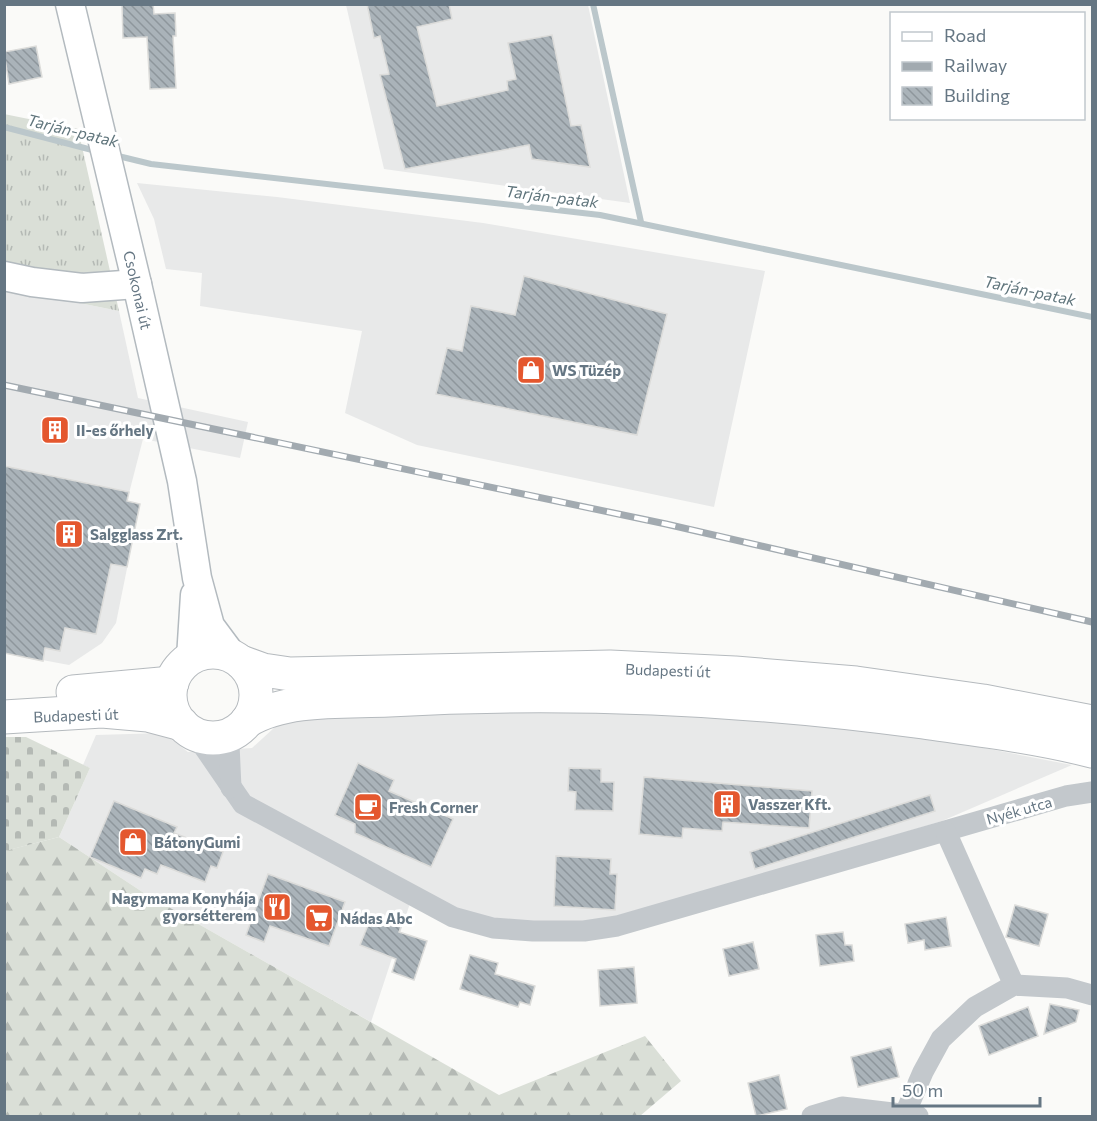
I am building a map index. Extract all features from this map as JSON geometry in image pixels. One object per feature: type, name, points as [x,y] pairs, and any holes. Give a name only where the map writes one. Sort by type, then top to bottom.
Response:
[{"type":"main road","name":"Csokonai út","points":[[70,4],[138,284],[182,481],[197,578]]},
{"type":"main road","points":[[4,276],[82,288],[138,284]]},
{"type":"main road","points":[[197,578],[210,626],[252,677],[256,695],[252,713],[240,727],[214,738],[188,729],[173,709],[171,700],[182,671],[197,578]]},
{"type":"main road","points":[[182,671],[212,652],[237,660]]},
{"type":"main road","name":"Budapesti út","points":[[237,660],[264,670],[290,674],[598,667],[735,673],[855,683],[983,701],[1092,722]]},
{"type":"main road","name":"Budapesti út","points":[[4,695],[104,690],[182,671]]},
{"type":"main road","name":"Budapesti út","points":[[240,727],[259,714],[298,704],[450,696],[609,696],[670,698],[850,712],[979,730],[1092,751]]},
{"type":"main road","name":"Budapesti út","points":[[4,717],[102,711],[148,716],[188,729]]},
{"type":"street","points":[[231,789],[229,744],[240,727]]},
{"type":"street","points":[[188,729],[243,804],[453,917],[493,928],[533,932],[584,931],[617,926],[946,832],[1014,985]]},
{"type":"street","name":"Nyék utca","points":[[946,832],[1066,796],[1092,792]]},
{"type":"street","points":[[812,1116],[842,1107],[909,1116],[923,1072],[941,1039],[975,1007],[1014,985],[1067,988],[1092,995]]},
{"type":"shaded area","points":[[346,5],[588,5],[630,203],[384,169]]},
{"type":"shaded area","points":[[137,183],[277,197],[483,223],[765,271],[714,507],[417,445],[345,413],[362,331],[200,306],[202,273],[166,269],[154,219]]},
{"type":"shaded area","points":[[5,288],[119,311],[138,398],[248,422],[240,458],[143,439],[127,501],[140,504],[116,623],[102,643],[69,665],[5,653]]},
{"type":"shaded area","points":[[610,711],[856,727],[1072,765],[942,821],[742,881],[580,926],[490,919],[446,905],[415,888],[371,1022],[144,893],[59,837],[90,768],[83,765],[96,735],[163,733],[188,752],[252,748],[275,727],[298,719],[456,712]]},
{"type":"green space","points":[[4,114],[78,129],[119,311],[5,288]]},
{"type":"green space","points":[[5,737],[26,737],[90,768],[59,837],[5,851]]},
{"type":"green space","points":[[59,837],[144,893],[499,1095],[645,1036],[681,1081],[640,1116],[5,1116],[4,851]]},
{"type":"building","points":[[122,4],[153,4],[154,14],[175,13],[176,36],[173,36],[176,88],[150,89],[147,37],[123,38]]},
{"type":"building","points":[[367,4],[449,4],[452,19],[417,27],[437,106],[508,90],[507,81],[516,79],[508,43],[552,35],[571,126],[581,125],[590,167],[532,159],[529,145],[405,169],[380,75],[389,74],[380,36],[374,38]]},
{"type":"building","points":[[36,46],[42,77],[9,84],[4,52]]},
{"type":"building","points":[[524,276],[667,314],[637,435],[436,394],[447,348],[462,351],[471,306],[515,315]]},
{"type":"building","name":"Salgglass Zrt.","points":[[4,466],[129,492],[127,501],[140,504],[127,567],[111,564],[96,634],[65,628],[60,651],[45,648],[43,661],[4,653]]},
{"type":"building","points":[[358,763],[394,780],[389,791],[453,819],[431,867],[355,833],[355,824],[335,815]]},
{"type":"building","points":[[569,768],[601,769],[601,782],[614,782],[613,811],[575,810],[576,792],[568,791]]},
{"type":"building","name":"Vasszer Kft.","points":[[644,777],[812,791],[809,828],[723,822],[722,831],[683,828],[682,838],[639,834]]},
{"type":"building","points":[[930,795],[935,811],[755,869],[750,852]]},
{"type":"building","name":"BátonyGumi","points":[[114,801],[177,827],[174,833],[223,852],[217,868],[211,866],[205,882],[161,865],[157,874],[145,869],[141,878],[90,857]]},
{"type":"building","points":[[556,856],[611,859],[610,874],[617,874],[615,910],[554,906]]},
{"type":"building","points":[[268,874],[345,902],[329,946],[270,926],[264,942],[246,935]]},
{"type":"building","points":[[1015,905],[1048,914],[1039,946],[1006,937]]},
{"type":"building","points":[[372,915],[401,927],[399,932],[427,941],[414,980],[392,972],[396,959],[360,945]]},
{"type":"building","points":[[946,917],[951,946],[925,950],[924,940],[908,943],[905,924]]},
{"type":"building","points":[[843,932],[845,945],[852,945],[854,961],[820,966],[816,935]]},
{"type":"building","points":[[753,942],[759,969],[729,976],[723,949]]},
{"type":"building","points":[[470,955],[498,963],[495,974],[535,986],[530,1005],[520,1002],[518,1007],[460,989]]},
{"type":"building","points":[[634,967],[637,1003],[600,1006],[598,970]]},
{"type":"building","points":[[1050,1004],[1079,1010],[1076,1022],[1044,1034]]},
{"type":"building","points":[[1028,1007],[1038,1036],[989,1055],[979,1026]]},
{"type":"building","points":[[891,1047],[899,1077],[858,1087],[851,1057]]},
{"type":"building","points":[[779,1075],[787,1109],[756,1116],[748,1083]]},
{"type":"waterway","points":[[593,4],[641,222]]},
{"type":"waterway","name":"Tarján-patak","points":[[4,127],[96,151]]},
{"type":"waterway","name":"Tarján-patak","points":[[114,155],[151,164],[600,215],[1092,317]]},
{"type":"railway","points":[[4,385],[666,524],[1092,622]]},
{"type":"place","name":"WS Tüzép","points":[[531,370]]},
{"type":"place","name":"II-es őrhely","points":[[55,430]]},
{"type":"place","name":"Salgglass Zrt.","points":[[69,534]]},
{"type":"place","name":"Vasszer Kft.","points":[[727,804]]},
{"type":"place","name":"Fresh Corner","points":[[368,807]]},
{"type":"place","name":"BátonyGumi","points":[[133,842]]},
{"type":"place","name":"Nagymama Konyhája gyorsétterem","points":[[277,907]]},
{"type":"place","name":"Nádas Abc","points":[[319,918]]}]
